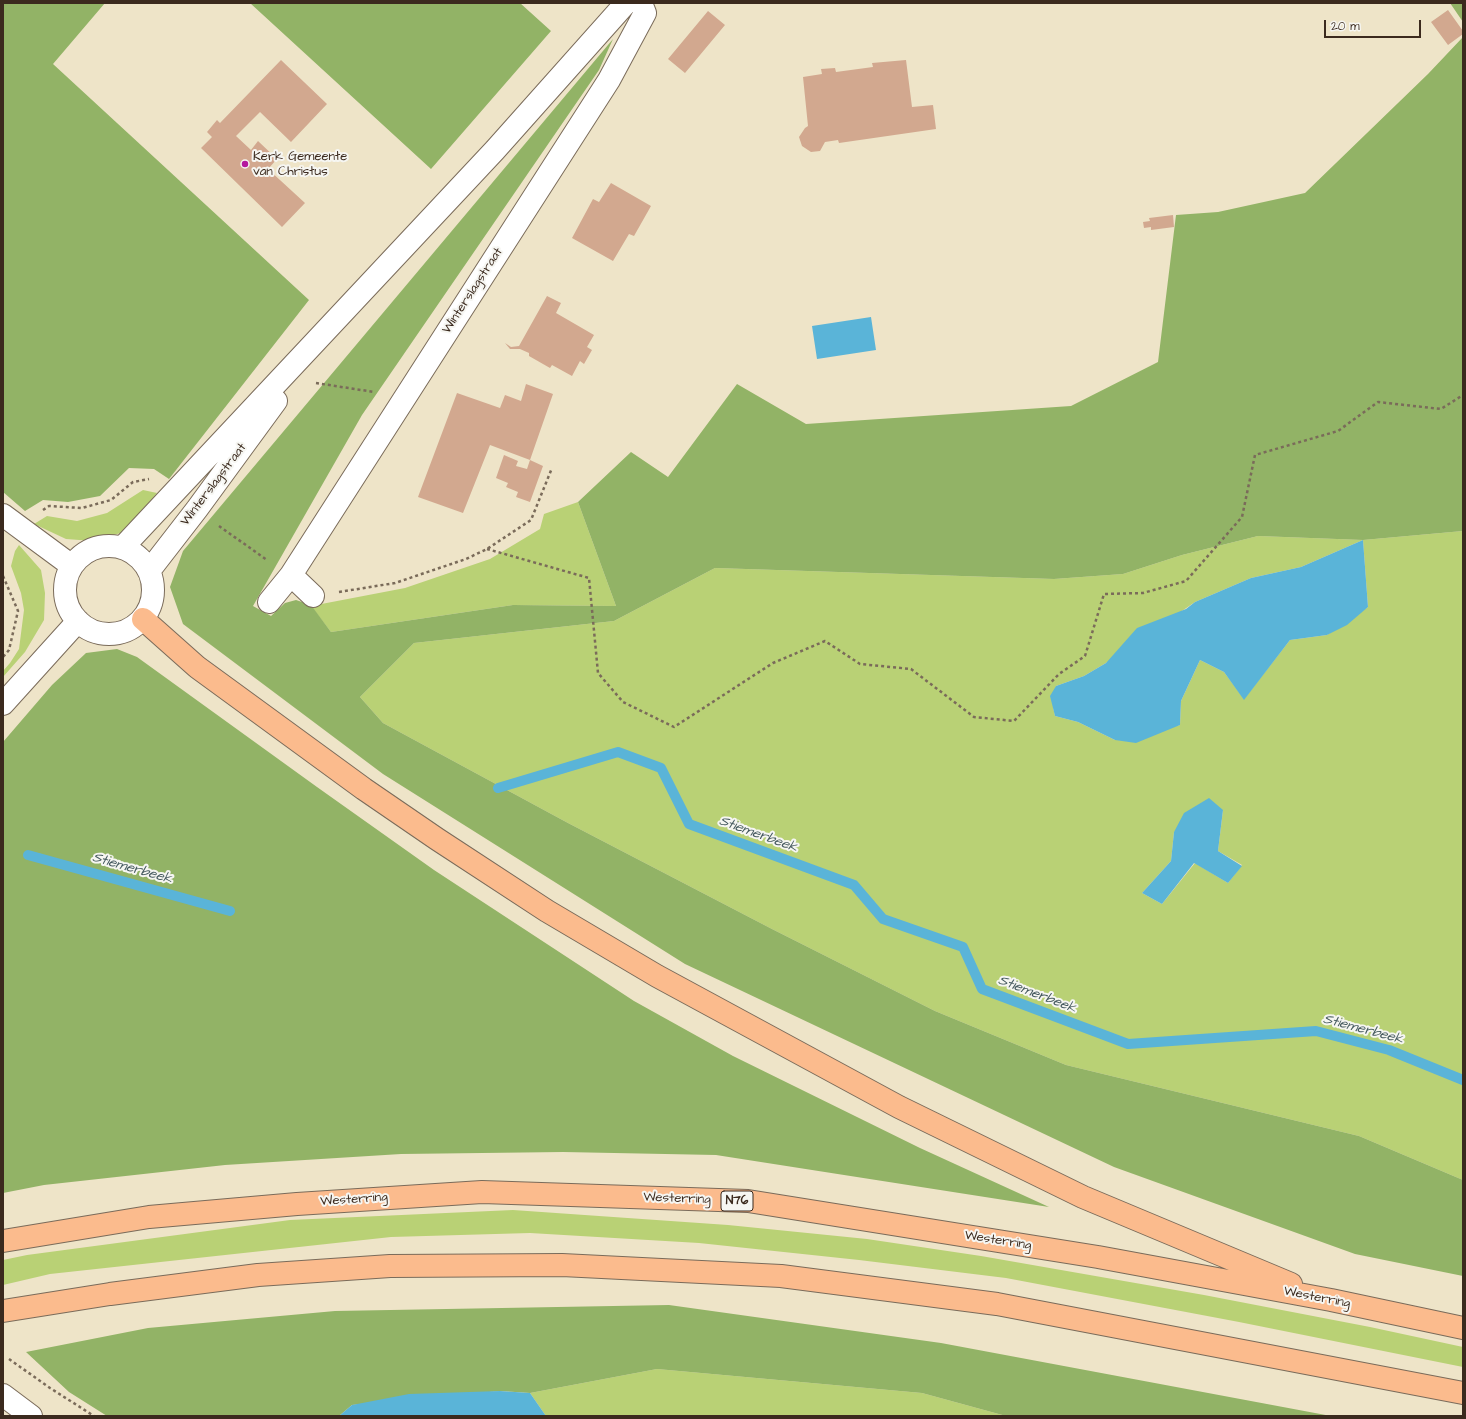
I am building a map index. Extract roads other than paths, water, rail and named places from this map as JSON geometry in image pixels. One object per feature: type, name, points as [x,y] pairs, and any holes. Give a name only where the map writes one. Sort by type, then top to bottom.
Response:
[{"type":"highway","points":[[143,619],[197,667],[364,789],[436,839],[547,911],[657,976],[899,1107],[1083,1197],[1331,1300]]},
{"type":"highway","name":"Westerring","points":[[3,1241],[149,1217],[297,1204],[482,1192],[748,1201],[1098,1257],[1331,1300],[1463,1328]]},
{"type":"highway","points":[[3,1311],[110,1294],[258,1275],[390,1266],[562,1265],[781,1276],[997,1304],[1463,1393]]},
{"type":"street","name":"Winterslagstraat","points":[[123,547],[495,150],[626,3]]},
{"type":"street","name":"Winterslagstraat","points":[[269,602],[291,575],[609,80],[645,13],[641,3]]},
{"type":"street","name":"Winterslagstraat","points":[[149,571],[197,509],[335,321]]},
{"type":"street","points":[[3,515],[72,566]]},
{"type":"street","points":[[109,546],[123,547],[146,565],[149,571],[152,578],[154,592],[150,607],[143,619],[132,628],[118,633],[104,634],[90,630],[78,621],[70,609],[65,595],[66,580],[72,566],[82,555],[94,548],[109,546]]},
{"type":"street","points":[[291,575],[313,596]]},
{"type":"street","points":[[3,704],[78,621]]},
{"type":"street","points":[[3,1394],[32,1416]]},
{"type":"water","points":[[871,317],[876,350],[817,359],[812,326]]},
{"type":"water","points":[[1363,540],[1368,607],[1347,625],[1327,635],[1290,640],[1244,700],[1224,672],[1200,660],[1181,701],[1180,725],[1136,743],[1115,740],[1078,722],[1055,716],[1050,696],[1056,686],[1084,676],[1106,663],[1137,628],[1186,609],[1195,602],[1251,578],[1301,567]]},
{"type":"water","points":[[1209,798],[1223,810],[1218,851],[1242,866],[1228,883],[1194,863],[1162,904],[1142,893],[1171,861],[1174,832],[1184,813]]},
{"type":"water","points":[[500,1391],[530,1393],[546,1416],[339,1416],[352,1405],[409,1394]]},
{"type":"waterway","name":"Stiemerbeek","points":[[498,788],[618,752],[661,768],[689,824],[854,885],[883,919],[963,947],[982,989],[1128,1044],[1316,1031],[1389,1050],[1463,1080]]},
{"type":"waterway","name":"Stiemerbeek","points":[[28,855],[230,911]]},
{"type":"place","name":"Kerk Gemeente van Christus","points":[[245,164]]}]
